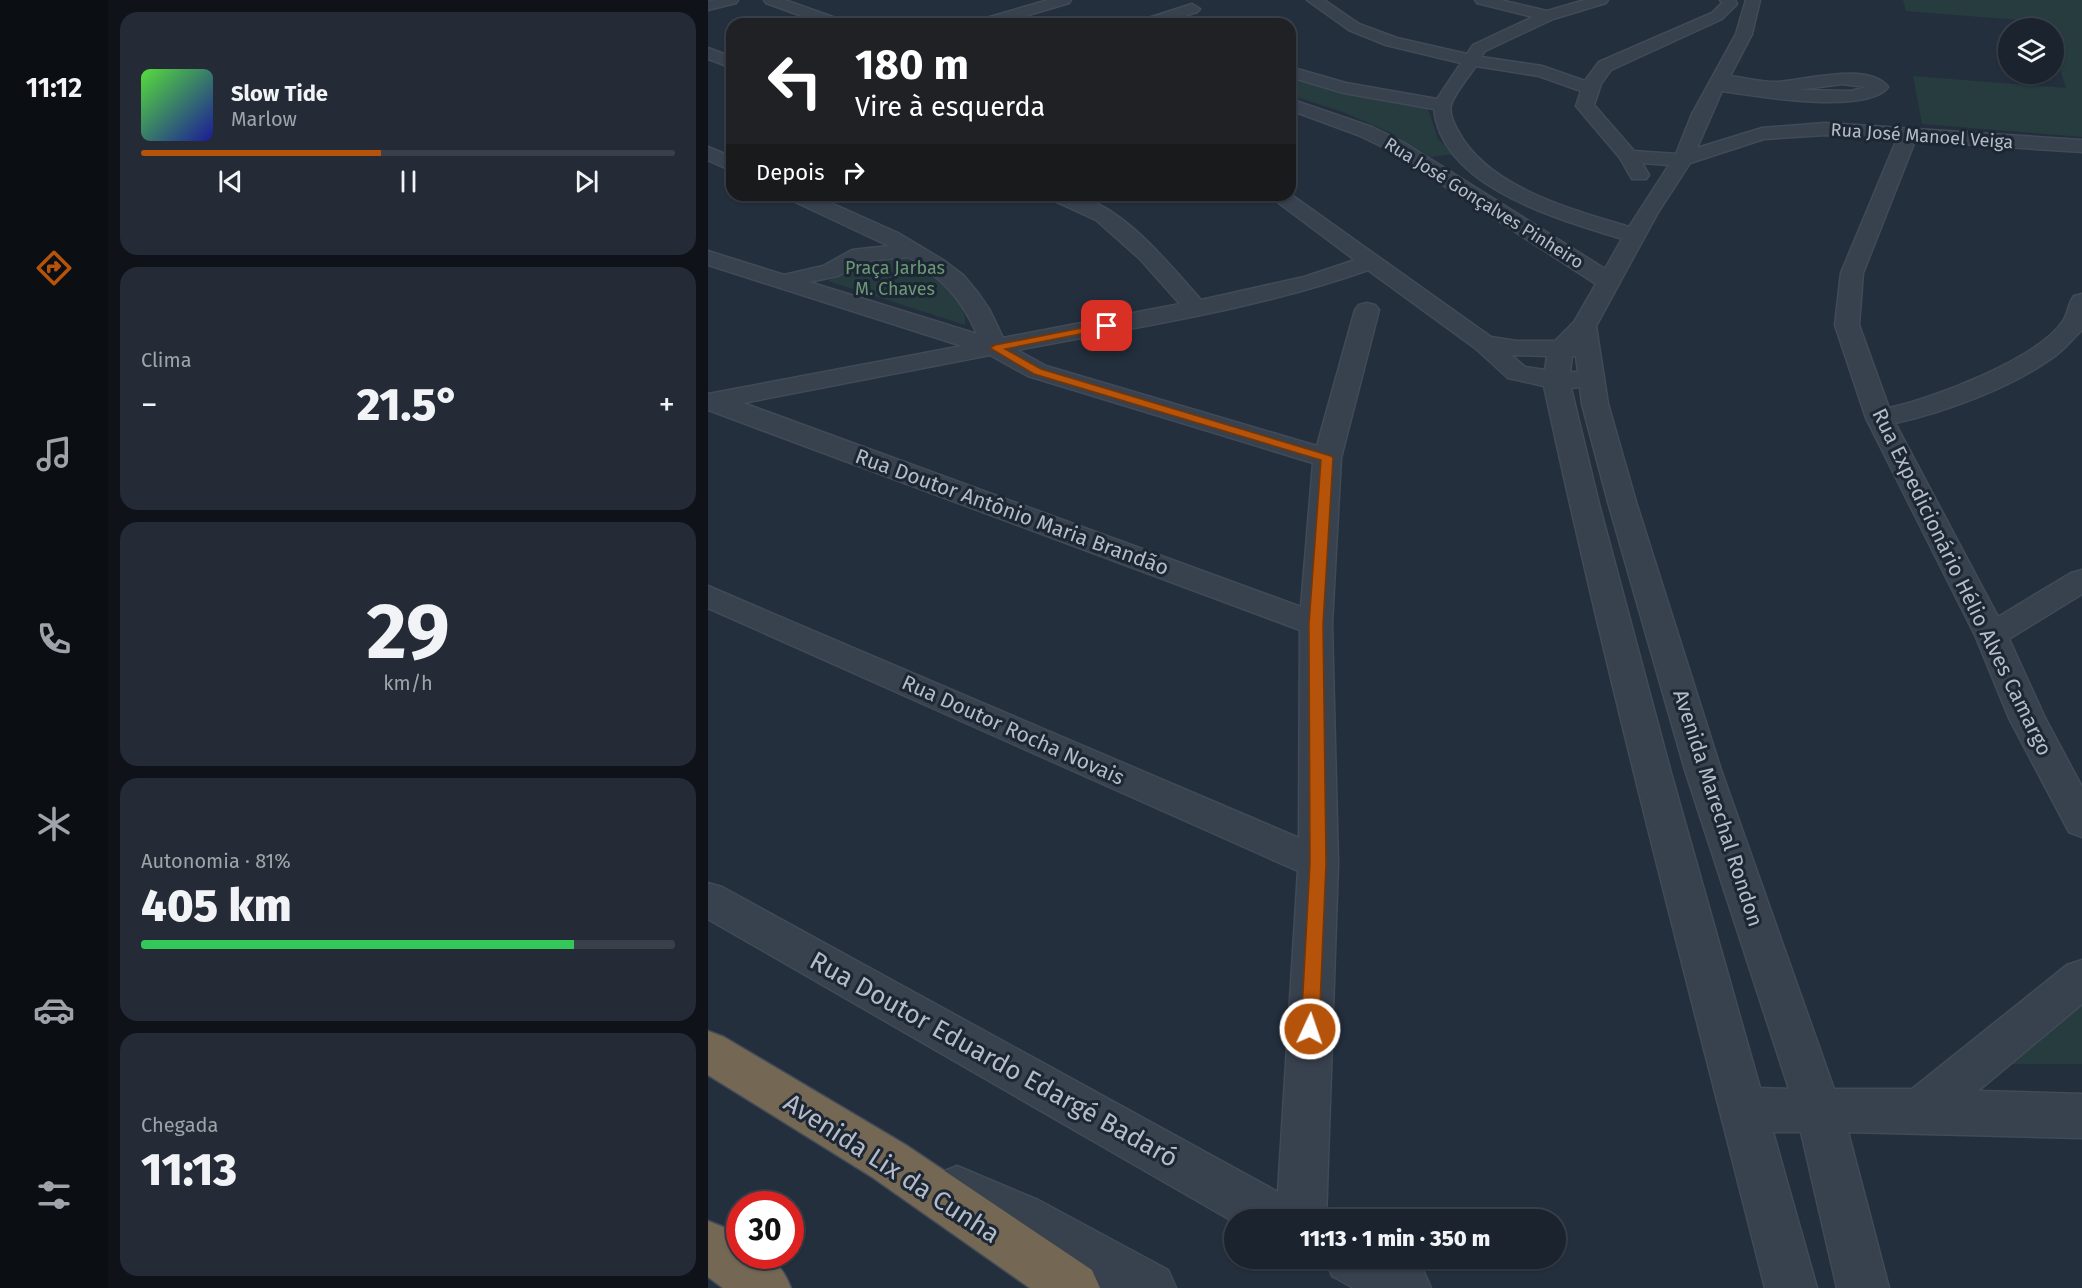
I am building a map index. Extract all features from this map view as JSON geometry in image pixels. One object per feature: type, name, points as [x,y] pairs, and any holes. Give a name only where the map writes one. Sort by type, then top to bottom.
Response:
[{"type":"highway","name":"Avenida Lix da Cunha","points":[[708,1052],[889,1161],[1074,1288]]},
{"type":"highway","points":[[708,1246],[765,1288]]},
{"type":"street","points":[[708,6],[731,0]]},
{"type":"street","points":[[772,0],[786,0]]},
{"type":"street","points":[[772,0],[822,18]]},
{"type":"street","points":[[1002,18],[1064,0]]},
{"type":"street","points":[[1314,0],[1354,27],[1392,42],[1475,54],[1562,61]]},
{"type":"street","points":[[1482,0],[1548,16]]},
{"type":"street","points":[[1601,0],[1548,16],[1475,54],[1442,105],[1444,122],[1471,163],[1513,191],[1560,212],[1634,236]]},
{"type":"street","points":[[1647,214],[1641,178],[1628,156],[1585,105],[1589,88],[1596,75],[1617,59],[1725,12],[1730,4],[1727,0]]},
{"type":"street","points":[[1753,0],[1744,34],[1701,114],[1683,159],[1647,214],[1608,281],[1575,357],[1570,442],[1653,773],[1791,1288]]},
{"type":"street","points":[[1162,18],[1191,8]]},
{"type":"street","points":[[1375,18],[1475,54],[1542,71],[1589,88]]},
{"type":"street","points":[[1695,25],[1727,29],[1744,34]]},
{"type":"street","points":[[708,53],[726,60]]},
{"type":"street","points":[[1587,61],[1617,59]]},
{"type":"street","points":[[1296,74],[1344,88],[1442,105]]},
{"type":"street","points":[[1839,79],[1866,82],[1880,87],[1874,92],[1862,95],[1813,96],[1719,82],[1778,87],[1839,79]]},
{"type":"street","name":"Rua José Gonçalves Pinheiro","points":[[1296,106],[1365,131],[1396,146],[1608,281]]},
{"type":"street","name":"Rua José Manoel Veiga","points":[[1701,114],[1724,124],[1762,134]]},
{"type":"street","name":"Rua José Manoel Veiga","points":[[1628,156],[1661,160],[1683,159],[1762,134],[1825,129],[2082,146]]},
{"type":"street","name":"Rua Expedicionário Hélio Alves Camargo","points":[[1908,134],[1852,273],[1847,325],[1879,418],[1991,635],[2028,718],[2082,822]]},
{"type":"street","points":[[1440,172],[1471,163]]},
{"type":"street","points":[[809,201],[915,250],[939,265],[971,298],[995,348]]},
{"type":"street","points":[[1070,201],[1103,216],[1148,254],[1196,308]]},
{"type":"street","points":[[1286,201],[1485,343],[1517,373],[1570,442]]},
{"type":"street","points":[[825,281],[860,255],[879,233]]},
{"type":"street","points":[[860,255],[915,250]]},
{"type":"street","points":[[708,258],[784,281],[825,281],[995,348],[1037,371],[1327,458]]},
{"type":"street","points":[[710,400],[995,348],[1196,308],[1310,283],[1371,262]]},
{"type":"street","points":[[1310,283],[1332,285],[1356,299],[1408,288]]},
{"type":"street","points":[[1302,1209],[1318,863],[1316,624],[1327,458],[1356,299]]},
{"type":"street","points":[[1879,418],[1926,408],[2015,370],[2045,352],[2074,324],[2082,301]]},
{"type":"street","points":[[1485,343],[1575,357]]},
{"type":"street","points":[[1517,373],[1575,357]]},
{"type":"street","name":"Avenida Marechal Rondon","points":[[1575,357],[1622,502],[1703,770],[1819,1111],[1863,1288]]},
{"type":"street","name":"Rua Doutor Antônio Maria Brandão","points":[[710,400],[1316,624]]},
{"type":"street","points":[[1584,504],[1622,502]]},
{"type":"street","points":[[1991,635],[2082,580]]},
{"type":"street","name":"Rua Doutor Rocha Novais","points":[[708,596],[1318,863]]},
{"type":"street","points":[[1653,773],[1703,770]]},
{"type":"street","name":"Rua Doutor Eduardo Edargé Badaró","points":[[708,899],[1260,1209]]},
{"type":"street","points":[[1920,1111],[2082,978]]},
{"type":"street","points":[[1742,1110],[1920,1111],[2082,1116]]},
{"type":"street","points":[[889,1161],[1021,1217],[1150,1288]]},
{"type":"street","points":[[1371,1269],[1406,1288]]},
{"type":"green space","points":[[1903,0],[2082,0],[2082,137],[1922,124],[1913,76],[2066,88],[2064,82],[2064,18],[1998,18],[1906,11]]},
{"type":"green space","points":[[1296,76],[1427,106],[1438,139],[1454,154],[1431,157],[1391,133],[1343,112],[1296,97]]},
{"type":"green space","name":"Praça Jarbas M. Chaves","points":[[895,252],[942,280],[952,290],[960,301],[965,325],[828,281]]},
{"type":"green space","points":[[2082,990],[2082,1064],[1988,1064]]},
{"type":"route","points":[[1107,326],[995,348],[1037,371],[1327,458],[1316,624],[1318,863],[1310,1029]]}]
